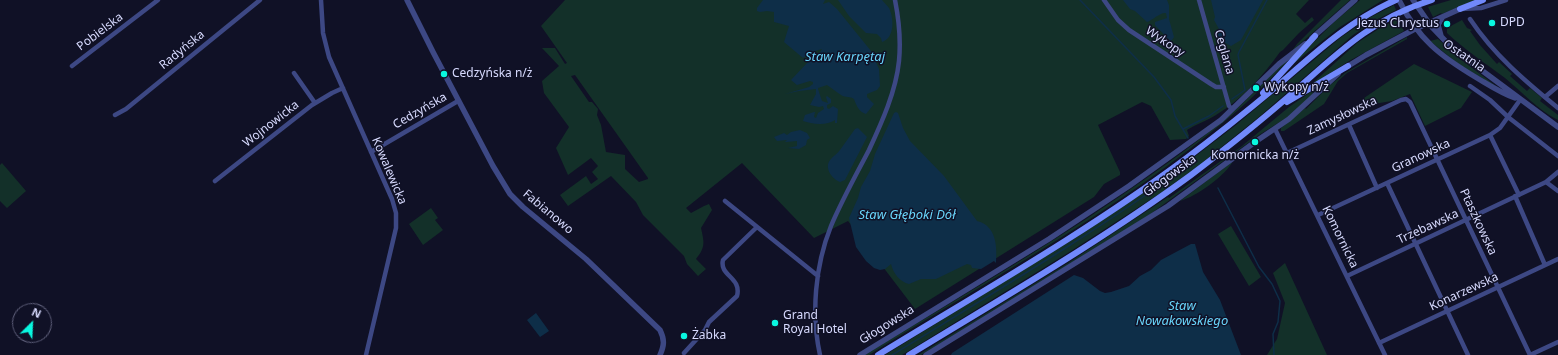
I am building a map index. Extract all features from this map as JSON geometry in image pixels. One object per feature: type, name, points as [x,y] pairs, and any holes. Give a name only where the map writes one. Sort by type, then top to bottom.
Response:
[{"type":"main road","name":"Głogowska","points":[[878,355],[1115,208],[1185,159],[1341,32],[1367,15],[1396,0]]},
{"type":"main road","name":"Głogowska","points":[[909,355],[1081,250],[1192,174],[1267,115],[1338,52],[1363,33],[1390,17],[1432,0]]},
{"type":"main road","points":[[1460,9],[1483,0]]},
{"type":"main road","points":[[1252,106],[1315,36]]},
{"type":"main road","points":[[1267,115],[1348,66]]},
{"type":"street","name":"Pobielska","points":[[72,66],[158,0]]},
{"type":"street","name":"Radyńska","points":[[115,115],[126,109],[260,0]]},
{"type":"street","name":"Kowalewicka","points":[[321,0],[322,28],[325,42],[343,88],[395,205],[397,222],[395,237],[366,355]]},
{"type":"street","name":"Fabianowo","points":[[408,0],[458,101],[510,194],[523,207],[586,259],[660,330],[664,341],[660,355]]},
{"type":"street","points":[[820,355],[816,325],[818,276],[823,251],[831,227],[878,130],[894,84],[899,60],[900,40],[895,0]]},
{"type":"street","name":"Wykopy","points":[[1104,0],[1118,20],[1129,30],[1216,87],[1224,87]]},
{"type":"street","name":"Ceglana","points":[[1199,0],[1229,106],[1232,110]]},
{"type":"street","name":"Głogowska","points":[[860,355],[1097,208],[1184,147],[1221,120],[1279,64],[1315,36],[1355,0]]},
{"type":"street","name":"Ostatnia","points":[[1399,0],[1416,29],[1427,43],[1450,61],[1504,94],[1520,100]]},
{"type":"street","name":"Ostatnia","points":[[1413,0],[1429,24],[1460,54],[1558,127]]},
{"type":"street","points":[[1416,29],[1460,9],[1481,8],[1506,0]]},
{"type":"street","points":[[1442,17],[1438,27],[1442,38]]},
{"type":"street","name":"Ostatnia","points":[[1470,19],[1497,54],[1558,108]]},
{"type":"street","name":"Głogowska","points":[[926,355],[1139,225],[1297,113],[1348,66],[1416,29]]},
{"type":"street","points":[[294,73],[315,103]]},
{"type":"street","points":[[1470,86],[1490,100],[1508,117],[1558,156]]},
{"type":"street","points":[[1545,97],[1558,86]]},
{"type":"street","name":"Wojnowicka","points":[[215,181],[315,103],[332,92],[343,88]]},
{"type":"street","name":"Zamysłowska","points":[[1287,153],[1406,99]]},
{"type":"street","name":"Ptaszkowska","points":[[1406,99],[1410,102],[1530,355]]},
{"type":"street","name":"Granowska","points":[[1318,215],[1490,135],[1500,128],[1520,100]]},
{"type":"street","name":"Cedzyńska","points":[[371,152],[458,101]]},
{"type":"street","points":[[1348,125],[1377,188]]},
{"type":"street","name":"Komornicka","points":[[1275,129],[1318,215],[1384,355]]},
{"type":"street","points":[[1490,135],[1545,265]]},
{"type":"street","name":"Trzebawska","points":[[1347,276],[1546,182],[1558,172]]},
{"type":"street","points":[[1546,182],[1558,191]]},
{"type":"street","points":[[1387,183],[1468,355]]},
{"type":"street","points":[[725,201],[818,276]]},
{"type":"street","points":[[684,353],[705,330],[709,322],[737,296],[737,283],[723,269],[723,260],[757,227]]},
{"type":"street","name":"Konarzewska","points":[[1379,343],[1558,259]]},
{"type":"street","points":[[1530,355],[1558,342]]},
{"type":"green space","points":[[565,0],[1309,0],[1296,14],[1305,23],[1312,17],[1314,20],[1280,52],[1259,79],[1243,95],[1216,115],[1187,130],[1189,136],[1186,139],[1170,140],[1151,106],[1142,102],[1098,125],[1120,172],[1120,175],[1104,184],[1094,197],[915,309],[848,221],[814,238],[742,163],[686,208],[691,213],[709,204],[712,210],[701,228],[703,248],[696,259],[706,269],[698,276],[687,264],[684,256],[643,215],[636,202],[611,176],[568,206],[560,195],[586,176],[591,184],[598,179],[592,172],[598,166],[591,158],[568,175],[556,148],[569,127],[544,93],[542,81],[559,66],[542,48],[555,48],[565,64],[567,63],[541,26]],"holes":[[[575,75],[648,178],[639,182],[625,169],[625,155],[606,152],[601,125],[597,115],[598,109],[592,102],[589,102],[571,76]]]},
{"type":"green space","points":[[1341,0],[1350,0],[1292,51],[1297,44]]},
{"type":"green space","points":[[1360,0],[1383,0],[1340,27],[1287,69],[1333,23]]},
{"type":"green space","points":[[1451,0],[1475,0],[1433,17],[1428,7],[1424,8]]},
{"type":"green space","points":[[1394,5],[1396,10],[1376,20],[1353,35],[1260,116],[1198,166],[1162,192],[1071,251],[902,355],[885,355],[1074,239],[1142,194],[1236,125],[1340,38],[1369,18]]},
{"type":"green space","points":[[1401,17],[1398,20],[1404,31],[1349,61],[1306,89],[1357,43],[1380,28]]},
{"type":"green space","points":[[1462,20],[1467,28],[1472,30],[1470,31],[1480,45],[1497,64],[1499,62],[1512,74],[1510,76],[1527,91],[1530,88],[1542,98],[1540,101],[1558,115],[1558,120],[1537,106],[1505,78],[1468,51],[1447,33],[1447,28]]},
{"type":"green space","points":[[1407,37],[1407,39],[1347,73],[1338,81],[1324,104],[1284,131],[1281,131],[1281,128],[1305,108],[1306,109],[1329,86],[1345,73]]},
{"type":"green space","points":[[1438,39],[1459,58],[1500,89],[1457,63],[1430,41]]},
{"type":"green space","points":[[1286,61],[1287,62],[1253,97],[1238,110],[1189,150],[1145,182],[1054,242],[869,355],[865,355],[1042,247],[1086,219],[1172,160],[1223,121]]},
{"type":"green space","points":[[1414,64],[1472,92],[1461,108],[1425,126],[1410,94],[1392,101],[1367,105],[1364,98]]},
{"type":"green space","points":[[1322,84],[1294,113],[1259,135],[1149,215],[921,355],[918,355],[1068,263],[1168,197],[1169,198],[1242,146],[1289,107]]},
{"type":"green space","points":[[1232,162],[1228,169],[1209,186],[1187,199],[1180,201]]},
{"type":"green space","points":[[2,163],[26,191],[7,208],[0,201],[0,165]]},
{"type":"green space","points":[[431,208],[438,218],[435,220],[443,230],[423,245],[409,224]]},
{"type":"green space","points":[[1231,226],[1261,277],[1249,286],[1218,234]]},
{"type":"green space","points":[[1285,263],[1327,355],[1267,355],[1277,339],[1285,303],[1273,273]]},
{"type":"water","name":"Staw Karpętaj","points":[[763,0],[825,0],[823,4],[829,2],[837,9],[871,51],[879,69],[880,86],[877,90],[867,94],[867,97],[874,104],[866,114],[860,110],[854,99],[841,95],[827,85],[818,89],[822,101],[828,103],[827,96],[831,99],[831,103],[827,105],[827,108],[829,109],[833,106],[838,109],[837,123],[835,123],[835,120],[823,124],[803,121],[805,115],[815,112],[814,117],[816,118],[818,113],[824,109],[823,106],[819,107],[810,105],[816,94],[816,89],[785,94],[809,87],[813,84],[813,82],[810,81],[797,85],[791,80],[822,49],[812,52],[803,58],[784,42],[789,26],[774,22],[774,12],[757,11],[757,8]]},
{"type":"water","name":"Staw Karpętaj","points":[[838,0],[882,0],[889,8],[892,17],[891,32],[886,40],[882,42],[881,38],[877,34],[866,33],[849,16]]},
{"type":"water","points":[[1123,0],[1167,0],[1169,5],[1169,19],[1174,37],[1172,40],[1170,41],[1155,25],[1155,22],[1167,18],[1166,13],[1161,14],[1147,22],[1135,11],[1130,9]]},
{"type":"water","points":[[1211,0],[1263,0],[1241,40],[1231,46],[1220,40],[1217,35],[1219,29],[1214,20],[1215,17]]},
{"type":"water","name":"Staw Głęboki Dół","points":[[894,113],[898,113],[903,128],[910,141],[944,176],[977,221],[989,227],[996,244],[996,263],[994,261],[981,269],[972,268],[971,265],[967,264],[936,279],[921,279],[909,284],[897,277],[891,264],[885,269],[880,270],[874,268],[866,261],[856,247],[849,218],[861,187],[870,171],[875,154]]},
{"type":"water","points":[[858,128],[867,137],[845,180],[840,182],[832,176],[828,169],[829,162],[840,150],[855,129]]},
{"type":"water","points":[[800,130],[807,133],[810,138],[807,140],[806,145],[799,149],[788,148],[797,146],[797,141],[777,141],[774,137],[784,133],[787,135],[791,132]]},
{"type":"water","name":"Staw Nowakowskiego","points":[[1191,244],[1195,244],[1203,272],[1220,300],[1241,355],[951,355],[1074,275],[1083,278],[1100,291],[1105,293],[1111,292],[1129,286],[1140,276],[1151,270],[1161,260]]},
{"type":"water","points":[[536,313],[549,331],[540,337],[527,320]]},
{"type":"waterway","points":[[1080,0],[1154,77],[1171,100],[1175,116],[1188,138]]},
{"type":"waterway","points":[[1232,99],[1245,90],[1238,55],[1267,0]]},
{"type":"waterway","points":[[1183,129],[1209,116],[1223,106]]},
{"type":"waterway","points":[[892,355],[1081,238],[1155,189],[1191,163]]},
{"type":"waterway","points":[[1218,188],[1259,267],[1272,284],[1280,301],[1278,322],[1273,334],[1274,355]]},
{"type":"place","name":"DPD","points":[[1492,23]]},
{"type":"place","name":"Jezus Chrystus","points":[[1447,24]]},
{"type":"place","name":"Cedzyńska n/ż","points":[[444,74]]},
{"type":"place","name":"Wykopy n/ż","points":[[1256,88]]},
{"type":"place","name":"Komornicka n/ż","points":[[1255,142]]},
{"type":"place","name":"Grand Royal Hotel","points":[[775,323]]},
{"type":"place","name":"Żabka","points":[[684,336]]}]
